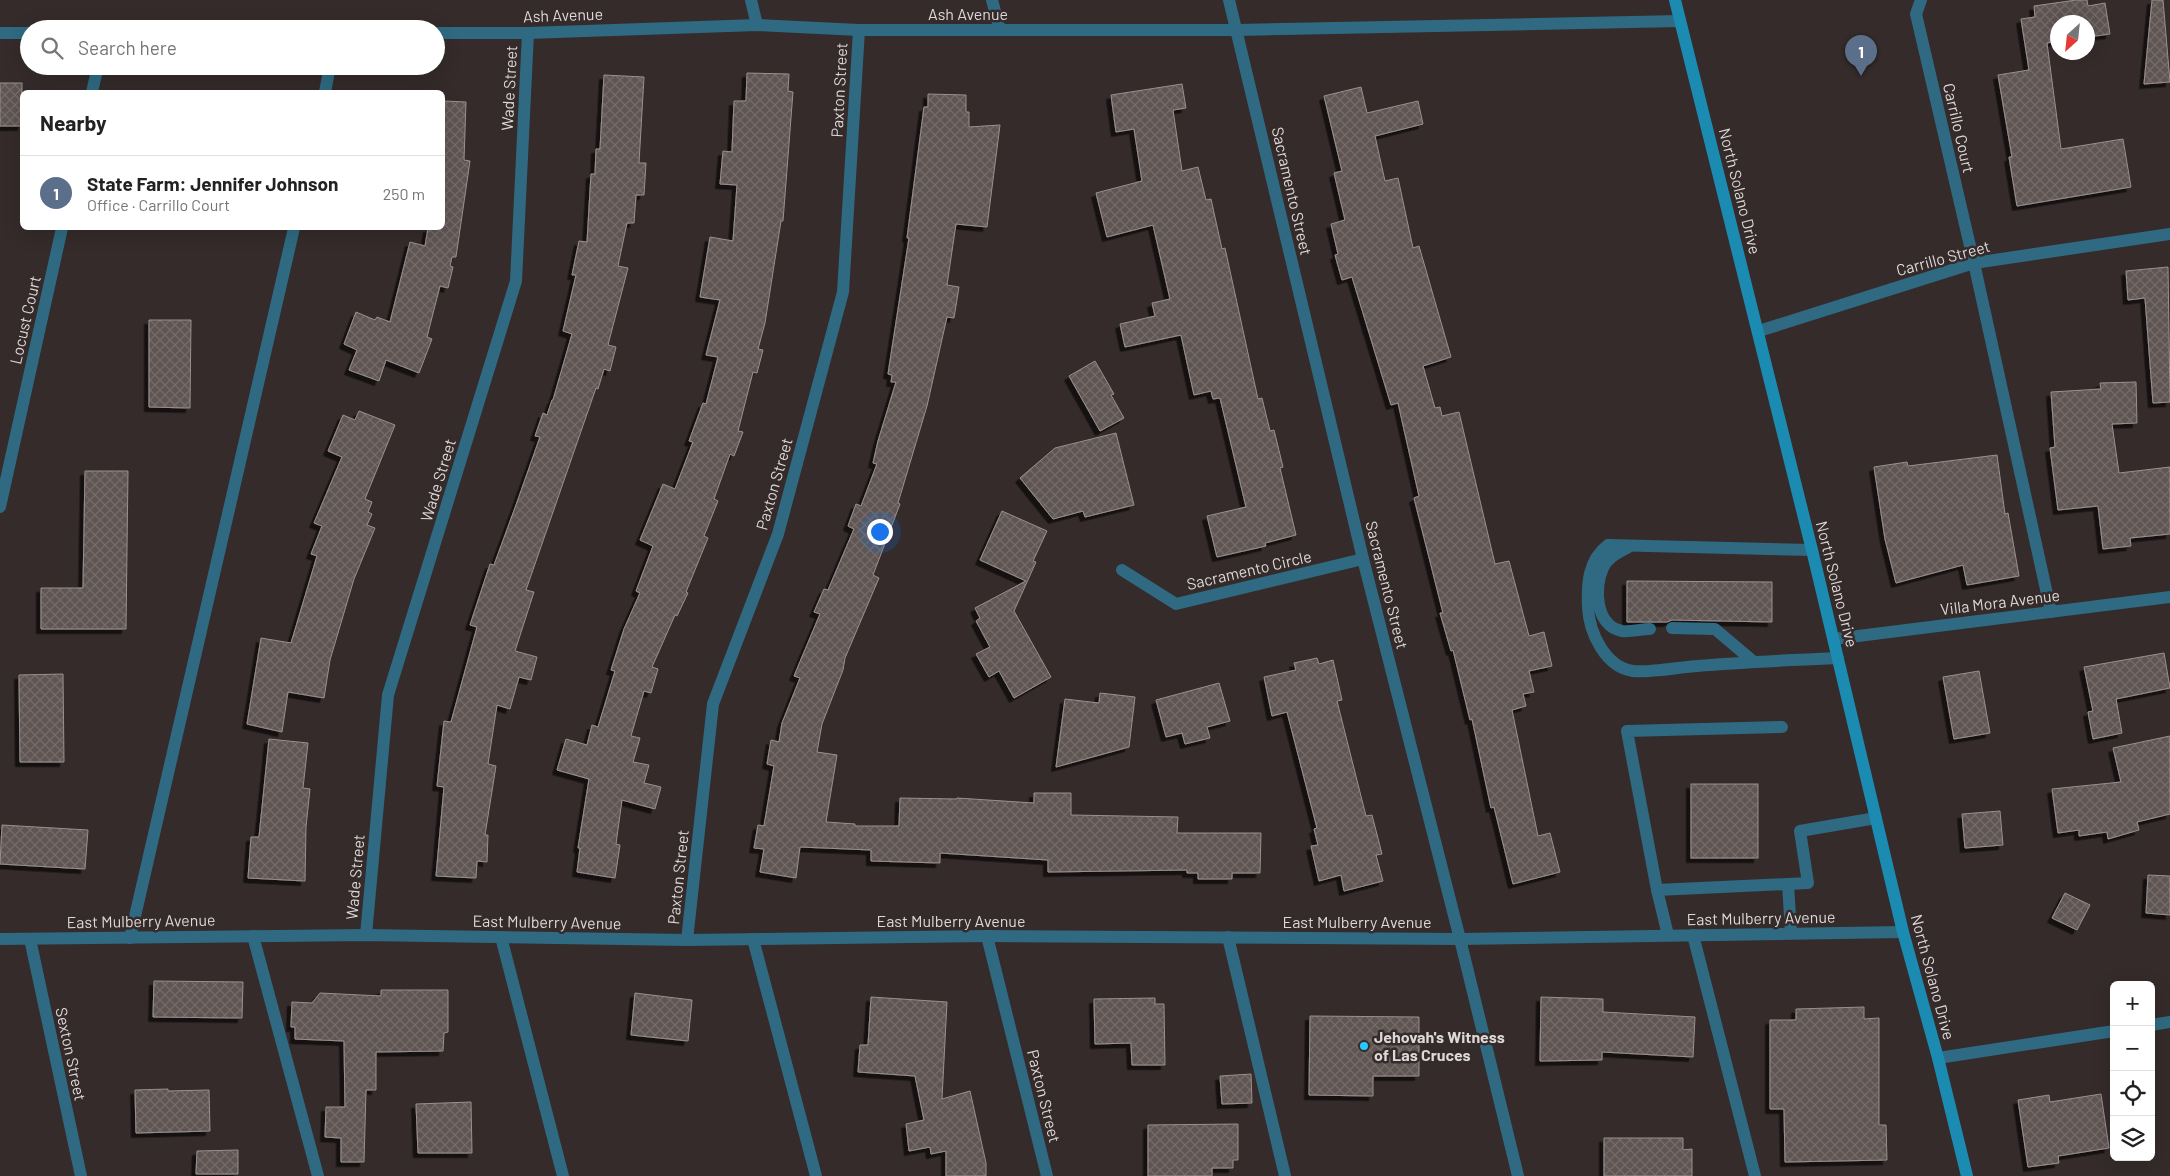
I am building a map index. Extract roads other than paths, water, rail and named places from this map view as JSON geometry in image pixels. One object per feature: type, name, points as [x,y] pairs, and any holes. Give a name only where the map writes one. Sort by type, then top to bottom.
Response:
[{"type":"main road","name":"North Solano Drive","points":[[1675,0],[1759,331],[1903,932],[1938,1058],[1967,1176]]},
{"type":"street","points":[[751,0],[757,25]]},
{"type":"street","points":[[992,0],[1000,30]]},
{"type":"street","name":"Sacramento Street","points":[[1229,0],[1363,559],[1518,1176]]},
{"type":"street","name":"Carrillo Court","points":[[1921,0],[1916,14],[1974,263],[2051,612]]},
{"type":"street","name":"Ash Avenue","points":[[445,33],[528,33],[757,25],[859,30],[1237,30],[1680,21]]},
{"type":"street","name":"Paxton Street","points":[[687,940],[713,704],[778,534],[844,292],[859,30]]},
{"type":"street","points":[[0,33],[20,33]]},
{"type":"street","name":"Wade Street","points":[[366,935],[388,696],[516,281],[528,33]]},
{"type":"street","points":[[92,90],[96,75]]},
{"type":"street","points":[[324,90],[328,75]]},
{"type":"street","name":"Locust Court","points":[[0,507],[62,230]]},
{"type":"street","points":[[130,938],[294,230]]},
{"type":"street","name":"Carrillo Street","points":[[1759,331],[1974,263],[2170,234]]},
{"type":"street","points":[[1812,550],[1608,545],[1598,552],[1592,562],[1587,586],[1588,618],[1609,660],[1632,671],[1838,658]]},
{"type":"street","points":[[1630,546],[1612,556],[1603,566],[1598,588],[1600,610],[1606,620],[1614,627],[1622,630],[1650,629]]},
{"type":"street","name":"Sacramento Circle","points":[[1122,570],[1176,604],[1363,559]]},
{"type":"street","name":"Villa Mora Avenue","points":[[1834,639],[2170,597]]},
{"type":"street","points":[[1672,628],[1715,629],[1754,662]]},
{"type":"street","points":[[1668,935],[1657,890],[1627,731],[1782,727]]},
{"type":"street","points":[[1657,890],[1808,883],[1800,831],[1876,818]]},
{"type":"street","points":[[1788,884],[1791,933]]},
{"type":"street","name":"East Mulberry Avenue","points":[[0,939],[366,935],[687,940],[987,936],[1460,939],[1903,932]]},
{"type":"street","points":[[1694,935],[1755,1176]]},
{"type":"street","points":[[253,936],[318,1176]]},
{"type":"street","name":"Paxton Street","points":[[987,936],[1047,1176]]},
{"type":"street","points":[[501,937],[563,1176]]},
{"type":"street","points":[[1228,938],[1285,1176]]},
{"type":"street","name":"Sexton Street","points":[[30,939],[80,1176]]},
{"type":"street","points":[[753,939],[816,1176]]},
{"type":"street","points":[[2155,1024],[2170,1022]]},
{"type":"street","points":[[1938,1058],[2110,1031]]},
{"type":"place","name":"State Farm: Jennifer Johnson","points":[[1861,76]]},
{"type":"place","name":"Jehovah's Witness of Las Cruces","points":[[1364,1046]]}]
